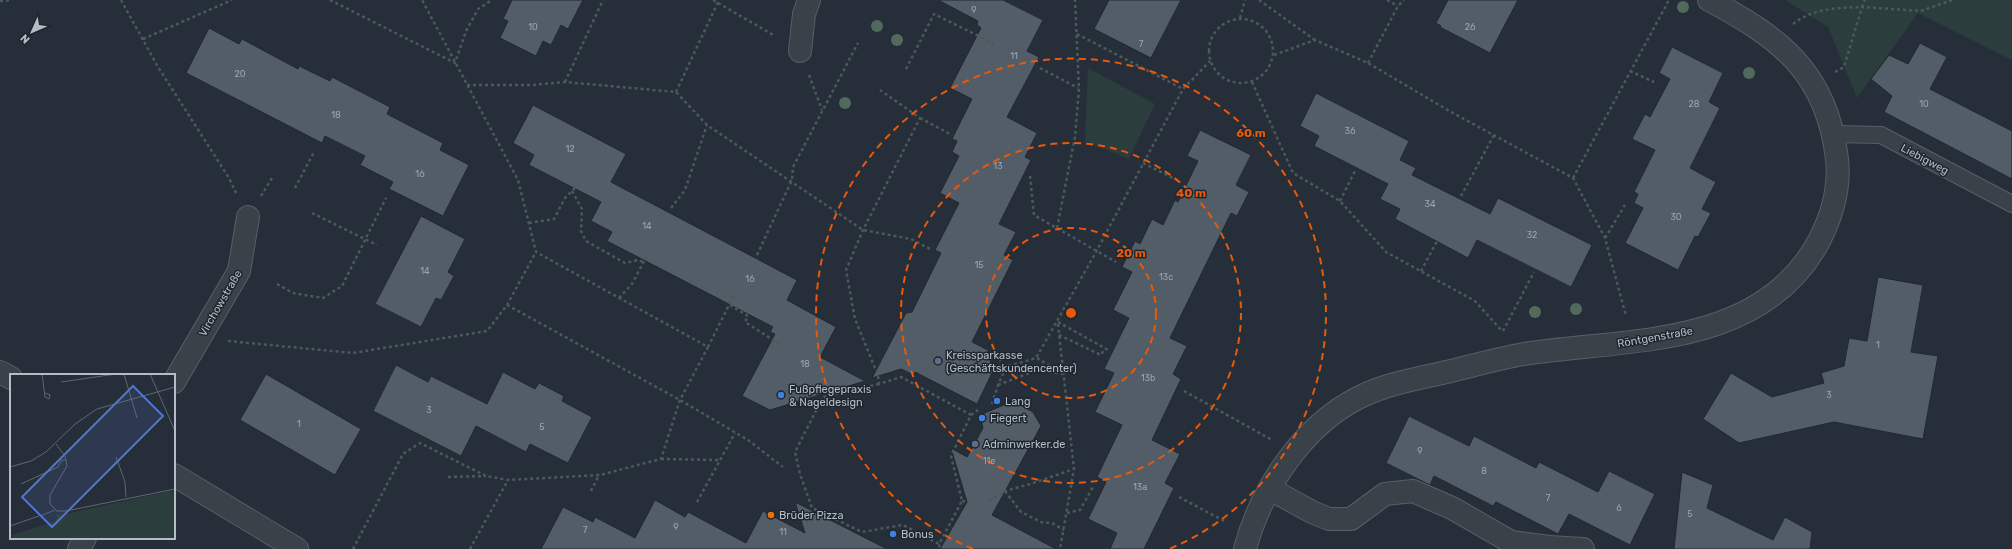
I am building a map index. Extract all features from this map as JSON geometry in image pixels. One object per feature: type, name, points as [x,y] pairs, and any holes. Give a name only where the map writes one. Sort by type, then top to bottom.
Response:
[{"type":"street","points":[[800,51],[804,14],[809,0]]},
{"type":"street","name":"Röntgenstraße","points":[[1247,542],[1270,489],[1293,452],[1322,422],[1359,397],[1401,383],[1523,354],[1632,342],[1719,324],[1746,313],[1787,284],[1815,248],[1825,229],[1832,208],[1837,188],[1838,163],[1834,134],[1826,109],[1814,84],[1793,57],[1774,39],[1747,20],[1709,0]]},
{"type":"street","name":"Virchowstraße","points":[[175,380],[239,271],[248,217]]},
{"type":"street","points":[[0,372],[10,377]]},
{"type":"street","points":[[175,476],[297,549]]},
{"type":"street","points":[[1270,489],[1312,512],[1329,519],[1351,520],[1385,494],[1413,492],[1452,508],[1511,542],[1549,547],[1582,549]]},
{"type":"street","points":[[78,549],[84,539]]},
{"type":"lane","name":"Liebigweg","points":[[1834,134],[1880,135],[2012,204]]},
{"type":"path","points":[[0,1],[11,0]]},
{"type":"path","points":[[121,0],[158,67],[229,178],[248,217]]},
{"type":"path","points":[[143,39],[232,0]]},
{"type":"path","points":[[330,0],[455,63]]},
{"type":"path","points":[[203,333],[232,342],[353,353],[487,331],[507,305],[536,252],[518,180],[422,0]]},
{"type":"path","points":[[455,63],[466,31],[478,10],[492,0]]},
{"type":"path","points":[[565,82],[603,0]]},
{"type":"path","points":[[713,0],[800,51],[822,111]]},
{"type":"path","points":[[1057,228],[1075,137],[1079,89],[1075,0]]},
{"type":"path","points":[[1240,18],[1245,0]]},
{"type":"path","points":[[1259,0],[1315,40],[1368,63],[1573,178],[1604,238],[1623,303],[1632,342]]},
{"type":"path","points":[[1387,0],[1398,6]]},
{"type":"path","points":[[1368,63],[1398,6],[1404,0]]},
{"type":"path","points":[[1573,178],[1669,0]]},
{"type":"path","points":[[1814,84],[1844,67],[1865,0]]},
{"type":"path","points":[[1774,39],[1804,16],[1830,9],[1862,7],[1922,11],[1952,0]]},
{"type":"path","points":[[676,92],[718,2]]},
{"type":"path","points":[[906,69],[934,14],[995,44]]},
{"type":"path","points":[[1240,18],[1257,22],[1270,35],[1274,55],[1268,70],[1252,82],[1236,84],[1223,79],[1210,61],[1209,42],[1225,22],[1240,18]]},
{"type":"path","points":[[1077,34],[1183,89]]},
{"type":"path","points":[[1274,55],[1315,40]]},
{"type":"path","points":[[757,255],[792,180],[793,167],[858,43]]},
{"type":"path","points":[[992,404],[1006,367],[1036,358],[1096,252],[1183,89],[1210,61]]},
{"type":"path","points":[[1040,68],[1079,89]]},
{"type":"path","points":[[1630,71],[1654,82]]},
{"type":"path","points":[[467,85],[532,85],[565,82],[676,92],[707,125],[792,180],[863,230],[911,239],[932,250]]},
{"type":"path","points":[[1252,82],[1293,173],[1340,201],[1386,252],[1475,301],[1523,354]]},
{"type":"path","points":[[880,90],[920,118],[952,135]]},
{"type":"path","points":[[875,368],[855,319],[846,270],[863,230],[920,118]]},
{"type":"path","points":[[671,208],[685,190],[707,125]]},
{"type":"path","points":[[1461,196],[1494,135]]},
{"type":"path","points":[[295,188],[314,152]]},
{"type":"path","points":[[1143,163],[1181,182]]},
{"type":"path","points":[[1340,201],[1356,169]]},
{"type":"path","points":[[1030,176],[1034,215],[1096,252],[1116,262]]},
{"type":"path","points":[[529,223],[554,219],[565,198],[576,187]]},
{"type":"path","points":[[572,191],[582,210],[581,231],[586,241],[625,263],[638,260],[644,262]]},
{"type":"path","points":[[277,284],[293,293],[323,298],[342,286],[386,198]]},
{"type":"path","points":[[1604,238],[1625,205]]},
{"type":"path","points":[[312,213],[377,245]]},
{"type":"path","points":[[1421,271],[1437,241]]},
{"type":"path","points":[[536,252],[708,347]]},
{"type":"path","points":[[618,298],[632,284],[646,257]]},
{"type":"path","points":[[1502,331],[1534,272]]},
{"type":"path","points":[[661,459],[680,400],[735,293]]},
{"type":"path","points":[[507,305],[735,432],[755,445],[783,467]]},
{"type":"path","points":[[730,305],[748,316],[745,322],[781,345]]},
{"type":"path","points":[[1057,322],[1074,469],[1060,549]]},
{"type":"path","points":[[1057,322],[1110,351]]},
{"type":"path","points":[[1059,335],[1102,355],[1105,348]]},
{"type":"path","points":[[1036,358],[1063,374]]},
{"type":"path","points":[[998,385],[1037,370],[1063,374]]},
{"type":"path","points":[[878,376],[879,384]]},
{"type":"path","points":[[939,544],[903,525],[862,532],[812,508],[800,474],[795,452],[823,397],[879,384],[901,377],[971,415]]},
{"type":"path","points":[[1184,391],[1293,452]]},
{"type":"path","points":[[940,549],[939,544],[962,501],[951,456],[971,415],[978,410]]},
{"type":"path","points":[[697,502],[735,432]]},
{"type":"path","points":[[353,549],[403,454],[420,443],[486,476]]},
{"type":"path","points":[[448,477],[486,476],[508,480],[600,475],[661,459],[719,460]]},
{"type":"path","points":[[989,501],[1004,491],[1074,469]]},
{"type":"path","points":[[796,471],[800,474]]},
{"type":"path","points":[[591,491],[600,475]]},
{"type":"path","points":[[470,549],[508,480]]},
{"type":"path","points":[[1067,513],[1080,510],[1094,485]]},
{"type":"path","points":[[1004,491],[1021,512],[1041,522],[1052,523],[1064,530]]},
{"type":"path","points":[[1179,497],[1247,542]]},
{"type":"path","points":[[962,501],[967,502]]},
{"type":"shaded area","points":[[1785,0],[2012,0],[2012,60],[1918,13],[1857,98],[1828,27]]},
{"type":"shaded area","points":[[1088,68],[1155,104],[1129,159],[1085,141]]},
{"type":"building","points":[[512,0],[583,0],[568,29],[561,25],[551,45],[543,41],[536,56],[500,38],[508,21],[503,19]]},
{"type":"building","points":[[938,0],[1003,0],[1043,20],[1027,51],[1039,57],[1007,117],[1037,133],[1025,157],[1031,160],[999,224],[1016,232],[1004,255],[1013,260],[972,342],[988,350],[993,371],[977,404],[915,372],[914,375],[901,369],[872,378],[906,313],[912,312],[941,253],[935,250],[959,203],[940,193],[959,156],[952,152],[957,141],[952,139],[972,99],[950,88],[981,28],[977,25],[978,21]]},
{"type":"building","points":[[1109,0],[1181,0],[1151,58],[1094,29]]},
{"type":"building","points":[[1448,0],[1518,0],[1490,53],[1440,27],[1441,26],[1436,23]]},
{"type":"building","points":[[209,28],[239,44],[242,39],[298,69],[299,66],[330,81],[332,77],[390,107],[387,114],[443,143],[440,150],[469,165],[443,216],[389,189],[393,182],[360,165],[365,156],[325,136],[322,143],[186,73]]},
{"type":"building","points":[[1920,43],[1947,57],[1930,89],[2012,131],[2012,179],[1884,112],[1892,96],[1871,79],[1889,55],[1908,64]]},
{"type":"building","points":[[1672,47],[1723,73],[1709,102],[1720,108],[1690,168],[1716,182],[1702,209],[1711,213],[1698,237],[1695,236],[1678,270],[1625,243],[1643,208],[1634,203],[1638,194],[1634,192],[1655,150],[1632,139],[1645,114],[1650,117],[1670,79],[1659,73]]},
{"type":"building","points":[[1316,93],[1409,141],[1400,160],[1416,168],[1412,175],[1490,214],[1498,198],[1592,245],[1571,287],[1477,240],[1468,258],[1395,219],[1400,209],[1380,199],[1388,184],[1314,146],[1319,136],[1300,126]]},
{"type":"building","points":[[533,105],[626,154],[611,182],[797,280],[787,300],[836,327],[820,357],[865,381],[770,410],[742,396],[775,334],[770,332],[773,327],[607,241],[612,232],[591,221],[601,202],[529,165],[534,155],[513,143]]},
{"type":"building","points":[[1200,130],[1251,155],[1236,185],[1249,192],[1237,216],[1231,213],[1170,338],[1187,346],[1173,374],[1181,379],[1152,440],[1180,454],[1165,483],[1174,488],[1144,549],[1110,549],[1117,533],[1088,519],[1106,482],[1097,477],[1122,425],[1095,412],[1114,373],[1104,369],[1129,318],[1113,310],[1132,272],[1122,267],[1135,241],[1140,244],[1152,219],[1163,225],[1175,200],[1178,202],[1198,161],[1187,156]]},
{"type":"building","points":[[421,216],[465,239],[448,272],[454,276],[441,300],[436,298],[421,327],[375,304]]},
{"type":"building","points":[[1878,277],[1923,285],[1911,352],[1938,356],[1923,439],[1834,422],[1739,443],[1703,419],[1731,373],[1772,397],[1824,383],[1821,373],[1844,366],[1849,338],[1867,341]]},
{"type":"building","points":[[396,365],[428,382],[431,376],[487,404],[503,372],[535,389],[539,383],[564,396],[562,401],[592,417],[568,463],[530,444],[526,452],[476,426],[461,456],[373,411]]},
{"type":"building","points":[[266,374],[361,429],[335,475],[240,420]]},
{"type":"building","points":[[1013,401],[1033,412],[1041,426],[992,515],[1056,549],[940,549],[967,502],[951,448],[967,457],[983,428],[980,415]]},
{"type":"building","points":[[1409,416],[1469,446],[1474,436],[1536,468],[1539,462],[1598,492],[1609,471],[1655,494],[1630,545],[1569,514],[1558,534],[1496,502],[1493,506],[1434,476],[1430,485],[1386,463]]},
{"type":"building","points":[[1682,472],[1713,485],[1707,508],[1773,540],[1785,517],[1812,532],[1810,549],[1674,549]]},
{"type":"building","points":[[655,500],[685,517],[688,512],[746,543],[763,511],[805,533],[795,502],[887,549],[541,549],[563,507],[593,522],[595,517],[635,538]]},
{"type":"place","name":"Kreissparkasse (Geschäftskundencenter)","points":[[938,361]]},
{"type":"place","name":"Fußpflegepraxis & Nageldesign","points":[[781,395]]},
{"type":"place","name":"Lang","points":[[997,401]]},
{"type":"place","name":"Fiegert","points":[[982,418]]},
{"type":"place","name":"Adminwerker.de","points":[[975,444]]},
{"type":"place","name":"Brüder Pizza","points":[[771,515]]},
{"type":"place","name":"Bonus","points":[[893,534]]}]
